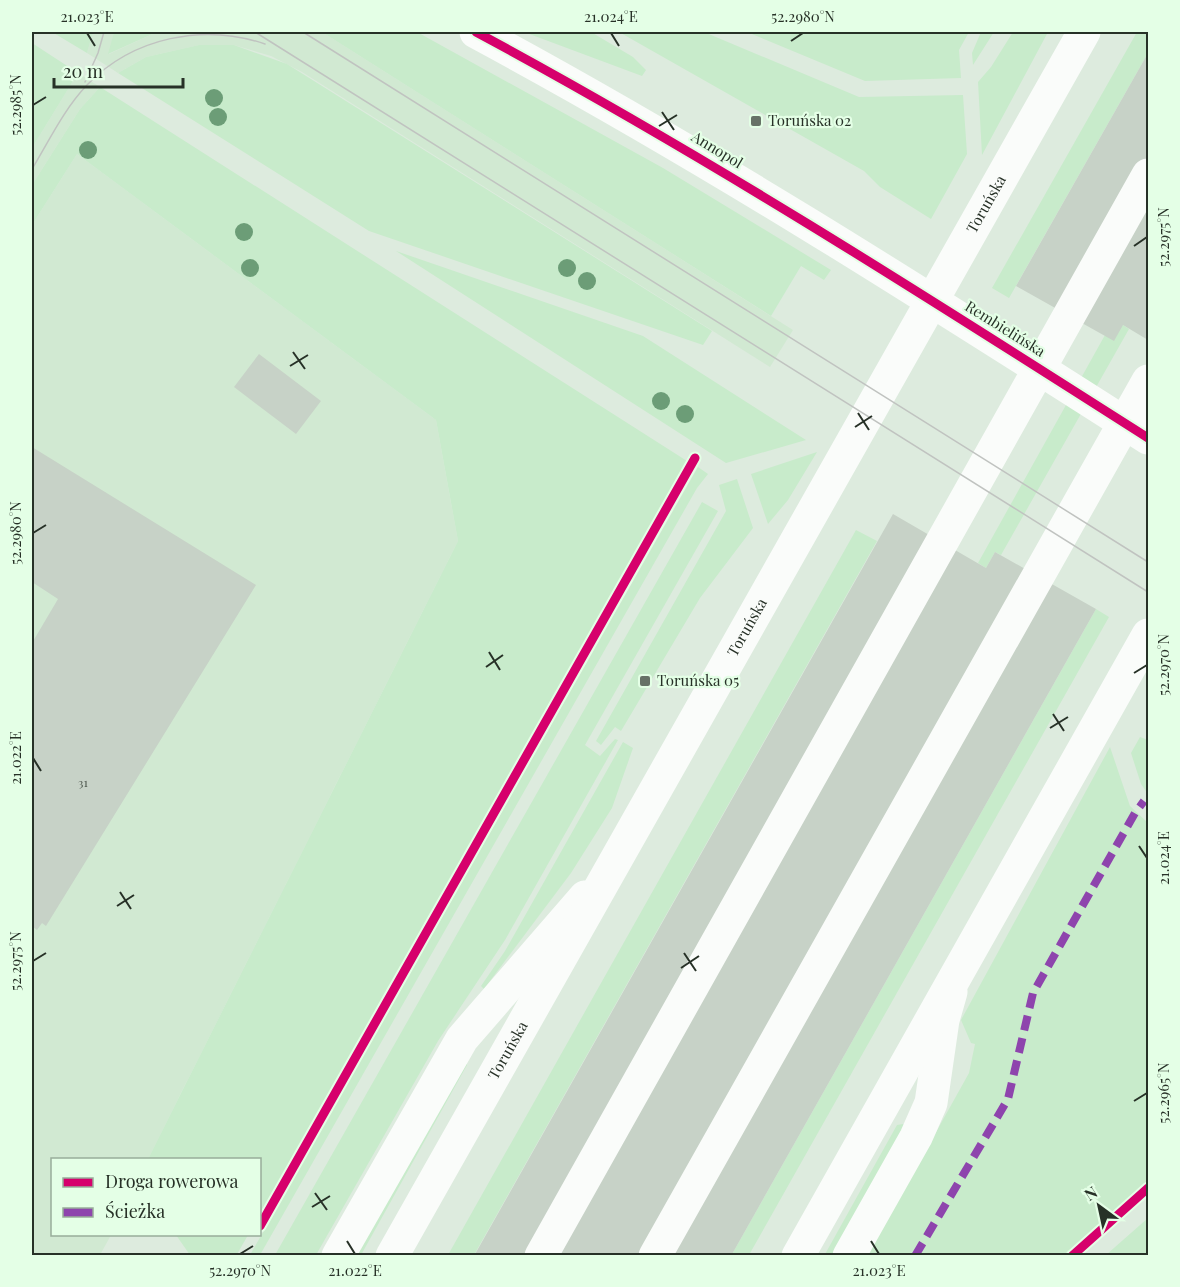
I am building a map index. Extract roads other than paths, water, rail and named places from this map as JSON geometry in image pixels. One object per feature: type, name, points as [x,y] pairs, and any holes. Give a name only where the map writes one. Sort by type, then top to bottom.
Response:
[{"type":"main road","name":"Annopol","points":[[476,32],[694,153],[845,245]]},
{"type":"main road","name":"Toruńska","points":[[392,1256],[1084,32]]},
{"type":"main road","points":[[541,1256],[1149,175]]},
{"type":"main road","name":"Rembielińska","points":[[845,245],[1149,438]]},
{"type":"main road","points":[[655,1256],[1149,381]]},
{"type":"main road","points":[[798,1256],[1149,635]]},
{"type":"main road","points":[[338,1256],[462,1039],[568,918],[630,834]]},
{"type":"main road","points":[[849,1256],[916,1137],[931,1103],[943,1020],[959,971]]},
{"type":"tram line","points":[[85,82],[98,53],[104,32]]},
{"type":"tram line","points":[[255,32],[1148,592]]},
{"type":"tram line","points":[[303,32],[1148,562]]},
{"type":"tram line","points":[[32,169],[79,94],[105,69],[126,55],[147,45],[194,35],[242,38],[265,44]]},
{"type":"place","name":"Toruńska 02","points":[[756,121]]},
{"type":"place","name":"Toruńska 05","points":[[645,681]]}]
